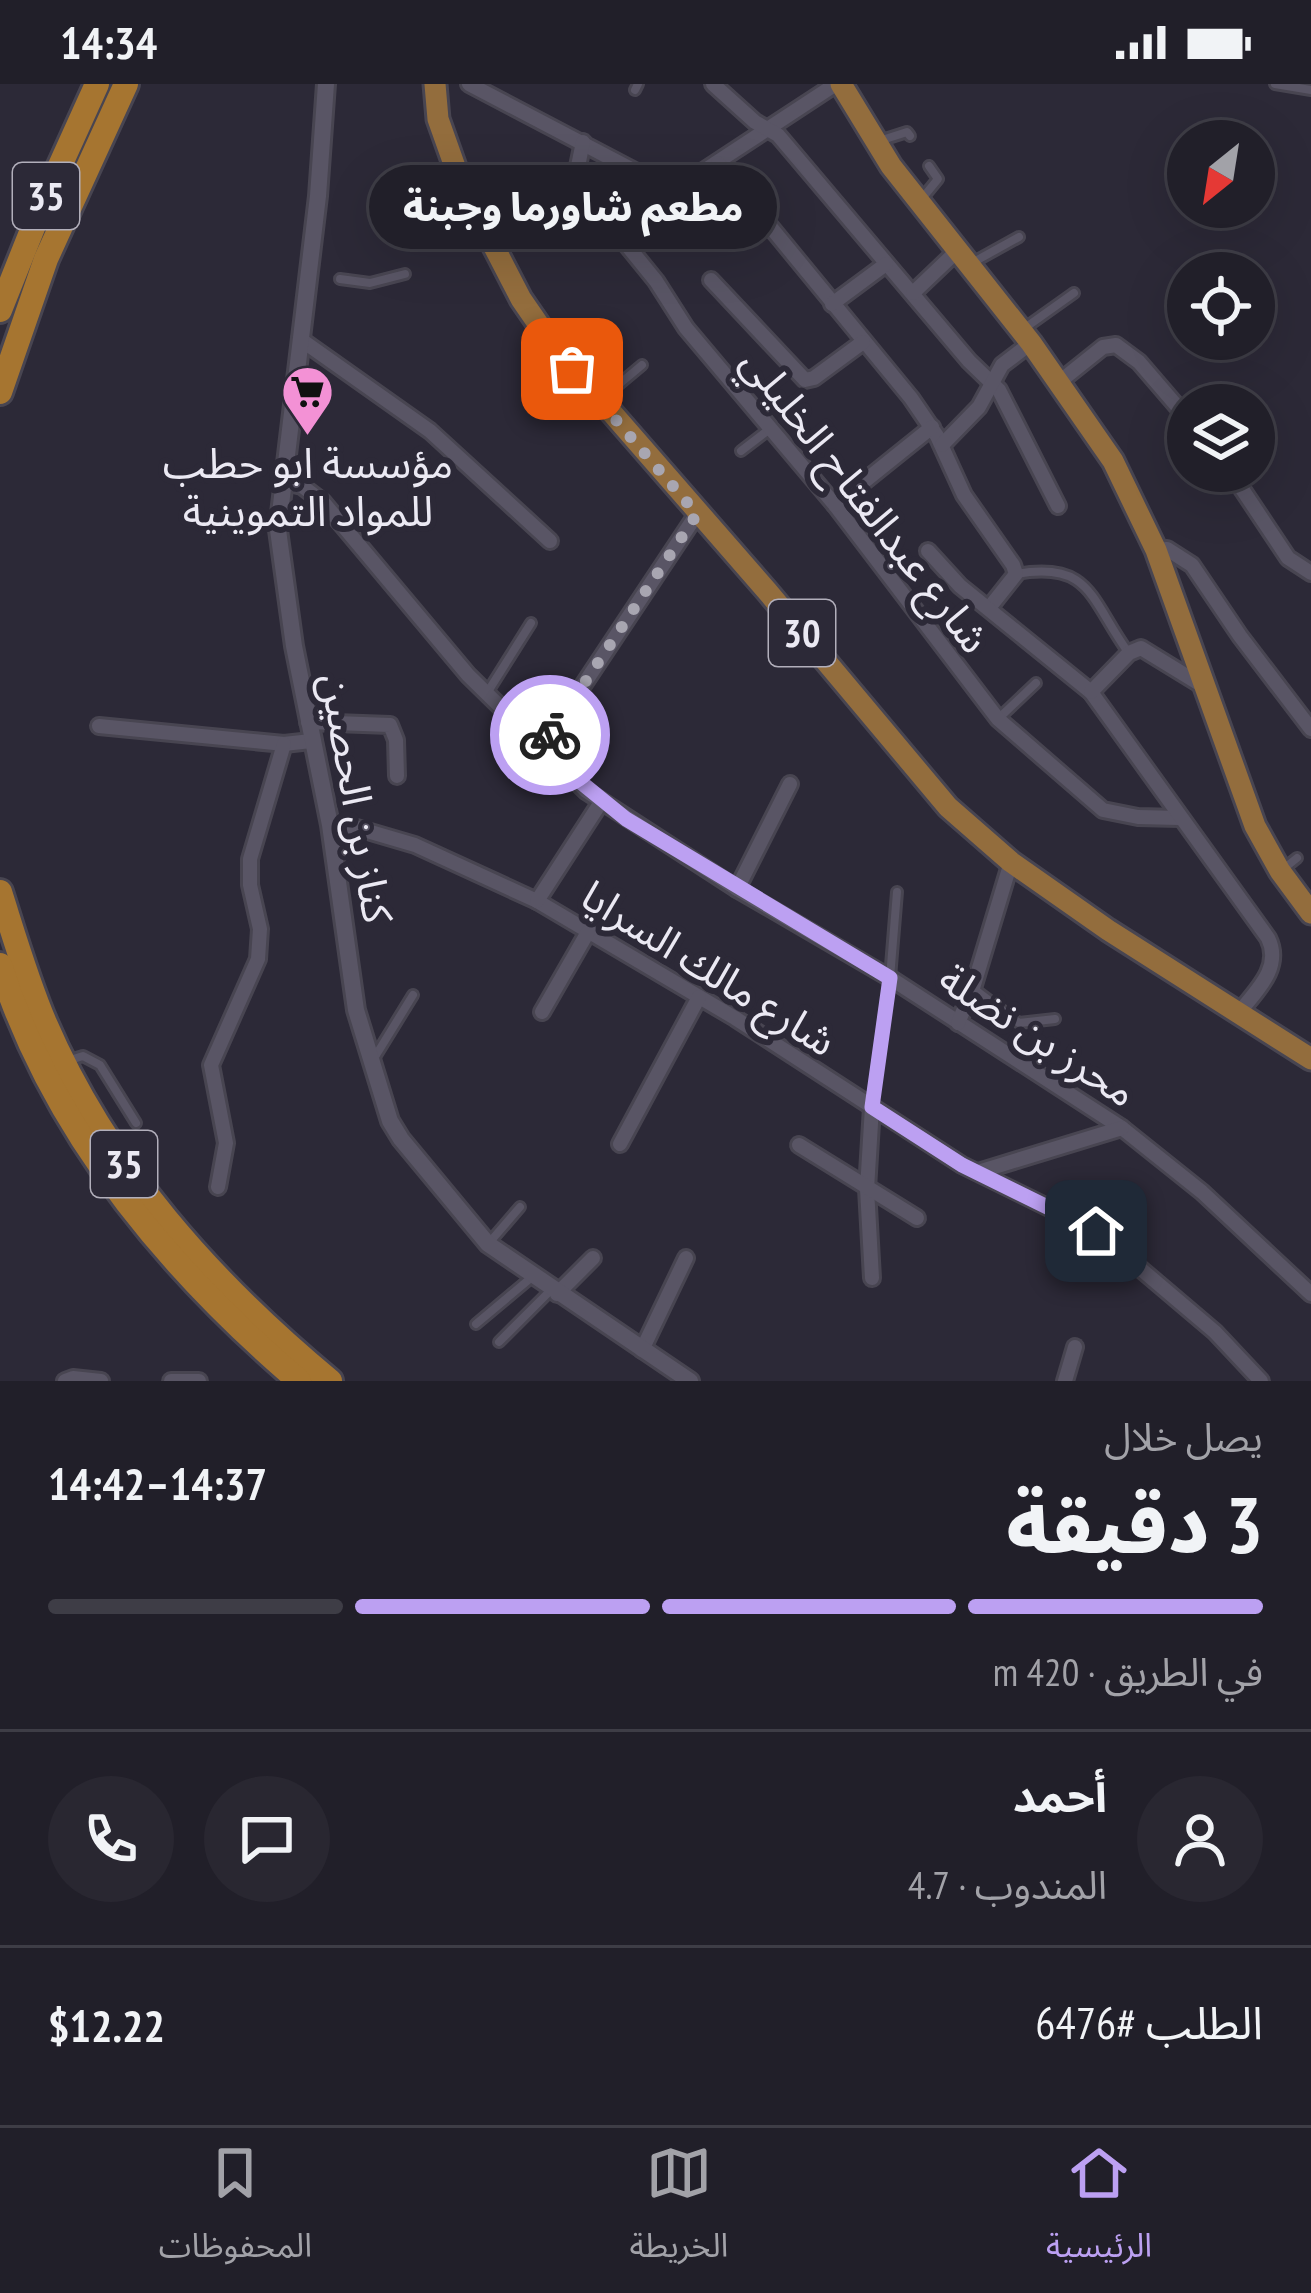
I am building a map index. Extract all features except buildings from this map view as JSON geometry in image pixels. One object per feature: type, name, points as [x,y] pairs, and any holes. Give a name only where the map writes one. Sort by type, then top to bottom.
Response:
[{"type":"highway","name":"35","points":[[0,310],[97,84]]},
{"type":"highway","name":"35","points":[[0,392],[46,260],[126,84]]},
{"type":"highway","name":"35","points":[[0,892],[43,1020],[110,1145],[188,1247],[259,1320],[330,1381]]},
{"type":"highway","name":"35","points":[[0,965],[44,1072],[106,1174],[194,1283],[298,1381]]},
{"type":"main road","name":"30","points":[[435,84],[442,137],[482,226],[536,321],[599,401],[948,806],[1011,862],[1237,1015],[1311,1059]]},
{"type":"main road","points":[[838,84],[874,141],[1026,337],[1113,461],[1156,550],[1238,785],[1288,865],[1311,913]]},
{"type":"street","name":"كناز بن الحصين","points":[[326,84],[314,275],[278,518],[280,554],[329,825],[356,1010],[390,1121],[488,1244],[690,1381]]},
{"type":"street","points":[[469,84],[673,191],[838,84]]},
{"type":"street","points":[[713,84],[778,135],[993,384],[1058,506]]},
{"type":"street","name":"شارع عبدالفتاح الخليلي","points":[[583,142],[577,171],[582,190],[656,281],[686,328],[835,505],[998,719],[1103,810],[1180,818]]},
{"type":"street","points":[[718,163],[932,427],[964,495],[1016,574],[989,608]]},
{"type":"street","points":[[914,293],[962,259]]},
{"type":"street","points":[[832,304],[886,264]]},
{"type":"street","points":[[711,280],[805,380],[863,342]]},
{"type":"street","points":[[942,445],[972,415],[1002,365],[1026,337]]},
{"type":"street","points":[[301,339],[430,431],[550,541]]},
{"type":"street","points":[[1058,383],[1112,344],[1139,362],[1167,395]]},
{"type":"street","points":[[835,505],[932,427]]},
{"type":"street","name":"محرز بن نضلة","points":[[282,481],[302,486],[323,502],[418,620],[486,694],[601,802],[890,978],[1122,1128],[1202,1192],[1311,1294]]},
{"type":"street","points":[[1245,492],[1288,558],[1311,573]]},
{"type":"street","points":[[540,749],[697,514]]},
{"type":"street","points":[[1156,550],[1167,549],[1192,565],[1311,729]]},
{"type":"street","points":[[928,550],[955,581],[1091,692],[1272,945],[1268,974],[1237,1015]]},
{"type":"street","points":[[1091,692],[1129,653],[1141,648],[1203,686]]},
{"type":"street","points":[[308,722],[390,725],[396,734],[397,776]]},
{"type":"street","points":[[99,726],[284,745],[311,741]]},
{"type":"street","points":[[218,1187],[226,1143],[211,1065],[258,959],[260,929],[250,885],[250,859],[284,745]]},
{"type":"street","points":[[737,889],[790,784]]},
{"type":"street","points":[[537,901],[601,802]]},
{"type":"street","name":"شارع مالك السرايا","points":[[329,825],[415,845],[537,901],[977,1172],[1066,1214],[1122,1250],[1216,1331],[1261,1381]]},
{"type":"street","points":[[958,1022],[1011,862]]},
{"type":"street","points":[[542,1012],[588,932]]},
{"type":"street","points":[[620,1144],[699,997]]},
{"type":"street","points":[[872,1107],[867,1189],[872,1278]]},
{"type":"street","points":[[977,1172],[1122,1128]]},
{"type":"street","points":[[799,1145],[916,1218]]},
{"type":"street","points":[[554,1292],[593,1258]]},
{"type":"street","points":[[642,1350],[686,1258]]},
{"type":"street","points":[[1065,1381],[1075,1347]]},
{"type":"street","points":[[65,1381],[101,1381]]},
{"type":"street","points":[[171,1381],[199,1381]]},
{"type":"lane","points":[[1275,84],[1311,91]]},
{"type":"lane","points":[[874,141],[907,132],[910,136]]},
{"type":"lane","points":[[919,202],[938,179],[929,166]]},
{"type":"lane","points":[[962,259],[1018,237]]},
{"type":"lane","points":[[340,278],[370,284],[405,274]]},
{"type":"lane","points":[[1026,337],[1074,293]]},
{"type":"lane","points":[[599,401],[642,365]]},
{"type":"lane","points":[[741,451],[772,427]]},
{"type":"lane","points":[[1016,574],[1042,567],[1068,572],[1080,580],[1129,653]]},
{"type":"lane","points":[[486,694],[531,622]]},
{"type":"lane","points":[[998,719],[1036,683]]},
{"type":"lane","points":[[872,1107],[897,892]]},
{"type":"lane","points":[[973,988],[1019,1023],[1055,1019]]},
{"type":"lane","points":[[372,1061],[413,995]]},
{"type":"lane","points":[[63,1063],[83,1056],[100,1065],[136,1123]]},
{"type":"lane","points":[[488,1244],[520,1207]]},
{"type":"lane","points":[[476,1324],[532,1277]]},
{"type":"lane","points":[[499,1342],[554,1292]]},
{"type":"way so far","points":[[550,735],[697,514],[572,369]]},
{"type":"place","name":"مطعم شاورما وجبنة","points":[[572,369]]},
{"type":"place","name":"مؤسسة ابو حطب للمواد التموينية","points":[[308,437]]},
{"type":"route","points":[[550,735],[540,749],[601,802],[890,978],[872,1107],[962,1165],[1096,1231]]}]
